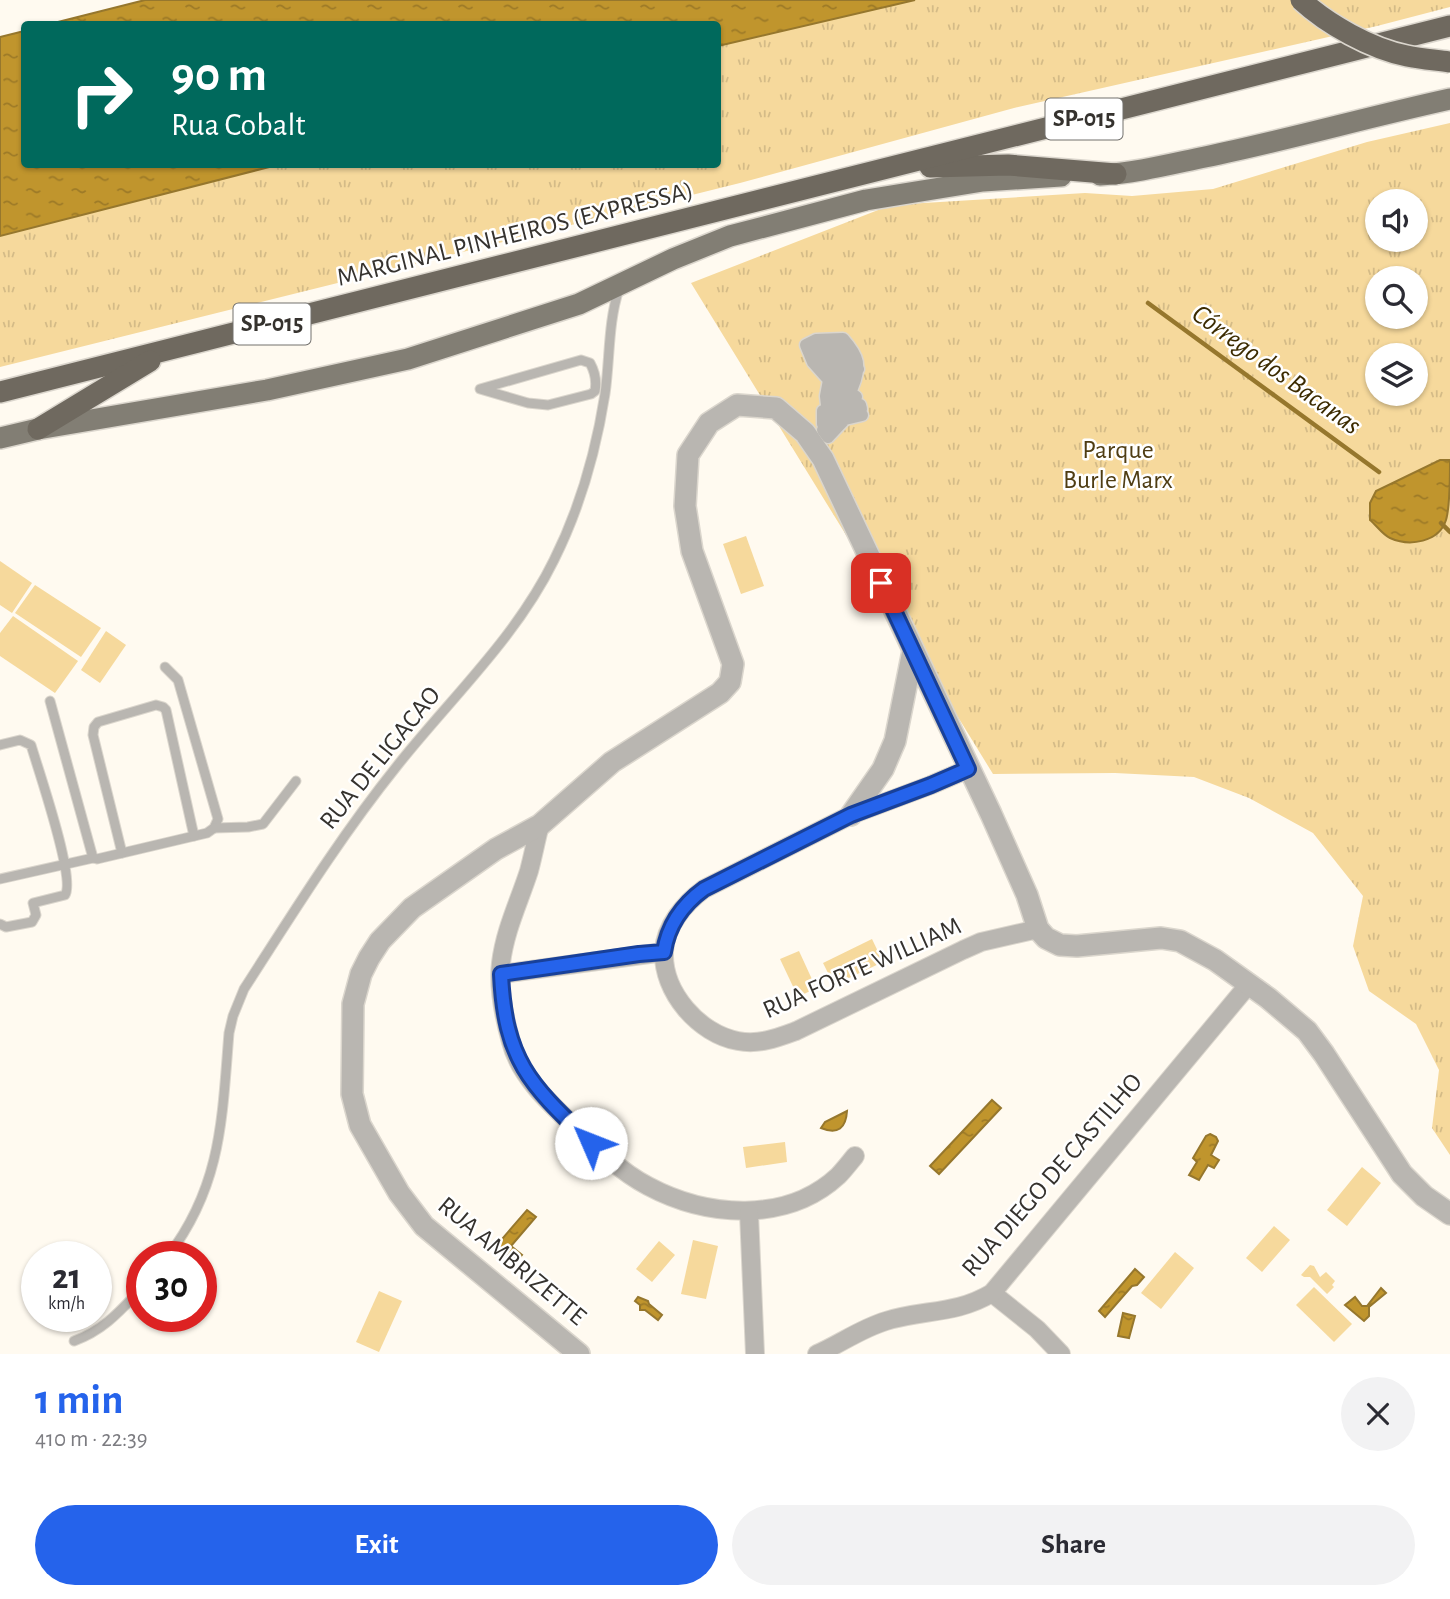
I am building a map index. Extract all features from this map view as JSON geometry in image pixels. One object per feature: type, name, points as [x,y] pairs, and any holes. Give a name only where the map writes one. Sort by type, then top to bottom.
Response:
[{"type":"highway","points":[[1301,0],[1316,13],[1357,38],[1404,56],[1450,61]]},
{"type":"highway","name":"MARGINAL PINHEIROS (EXPRESSA)","points":[[0,392],[1450,26]]},
{"type":"highway","points":[[889,168],[1008,165],[1116,174]]},
{"type":"highway","points":[[38,429],[169,350]]},
{"type":"main road","points":[[0,438],[38,429],[268,390],[408,359],[548,315],[730,236],[866,200],[983,181],[1116,174],[1238,150],[1450,99]]},
{"type":"street","points":[[849,371],[844,346],[821,345],[814,351],[824,360],[830,372],[830,390],[845,388],[852,371],[838,351],[829,349],[825,354],[830,359],[832,377],[837,385],[848,374],[849,371],[855,352],[843,339],[816,340],[806,345],[813,362],[829,380],[827,405],[834,396],[849,392],[856,397],[823,411],[824,424],[839,411],[860,405],[861,409],[845,411],[822,430],[828,437],[845,419],[862,415]]},
{"type":"street","name":"RUA AMBRIZETTE","points":[[579,1354],[424,1226],[399,1193],[360,1125],[352,1094],[352,1004],[369,957],[380,941],[412,908],[496,849],[540,825],[612,762],[709,701],[730,682],[733,664],[692,551],[685,506],[688,456],[709,424],[737,405],[776,408],[805,433],[823,459],[991,814],[1027,895],[1038,929]]},
{"type":"street","points":[[851,815],[883,769],[895,741],[913,651]]},
{"type":"street","points":[[501,974],[664,952],[678,913],[704,889],[851,815],[968,769]]},
{"type":"street","points":[[540,825],[528,872],[506,933],[501,974],[505,1017],[512,1046],[536,1088],[556,1110],[591,1143],[647,1186],[711,1209],[749,1213],[801,1199],[837,1177],[855,1156]]},
{"type":"street","points":[[1038,929],[1046,939],[1060,945],[1077,946],[1161,938],[1180,941],[1215,960],[1250,984],[1307,1031],[1402,1174],[1424,1196],[1450,1214]]},
{"type":"street","name":"RUA FORTE WILLIAM","points":[[664,952],[666,970],[673,989],[690,1014],[703,1026],[722,1037],[757,1042],[796,1031],[981,942],[1038,929]]},
{"type":"street","name":"RUA DIEGO DE CASTILHO","points":[[817,1354],[888,1320],[954,1310],[976,1303],[992,1293],[1250,984]]},
{"type":"street","points":[[749,1213],[755,1354]]},
{"type":"street","points":[[992,1293],[1037,1329],[1061,1354]]},
{"type":"lane","name":"RUA DE LIGACAO","points":[[178,1241],[193,1218],[215,1163],[229,1033],[244,989],[342,837],[400,762],[504,638],[536,593],[554,561],[585,484],[594,450],[605,392],[614,304],[620,286]]},
{"type":"lane","points":[[581,360],[590,363],[597,383],[591,394],[548,405],[528,403],[480,389],[581,360]]},
{"type":"lane","points":[[0,879],[207,833],[214,828],[218,819],[178,680],[165,667]]},
{"type":"lane","points":[[50,701],[93,858]]},
{"type":"lane","points":[[122,853],[93,735],[94,727],[98,722],[156,705],[163,706],[166,710],[194,836]]},
{"type":"lane","points":[[0,745],[20,740],[31,745],[66,864],[67,893],[33,903],[36,915],[32,922],[6,927],[0,924]]},
{"type":"lane","points":[[214,828],[263,824],[296,781]]},
{"type":"lane","points":[[74,1340],[92,1334],[109,1323],[126,1305]]},
{"type":"green space","points":[[915,0],[1450,0],[1450,7],[1377,26],[1014,108],[740,183],[0,367],[0,236],[265,168],[721,168],[721,45]]},
{"type":"green space","name":"Parque Burle Marx","points":[[1450,123],[1450,1155],[1432,1128],[1439,1070],[1416,1024],[1369,991],[1353,946],[1363,896],[1313,833],[1249,798],[1194,777],[1115,773],[993,774],[691,283],[891,205],[1085,193],[1132,196],[1213,189],[1367,142]]},
{"type":"green space","points":[[746,536],[764,586],[741,594],[723,544]]},
{"type":"green space","points":[[0,561],[32,583],[12,613],[0,605]]},
{"type":"green space","points":[[35,585],[101,628],[81,657],[15,613]]},
{"type":"green space","points":[[13,616],[78,661],[55,693],[0,656],[0,633]]},
{"type":"green space","points":[[106,631],[126,645],[100,683],[81,670]]},
{"type":"green space","points":[[872,939],[883,962],[834,985],[823,963]]},
{"type":"green space","points":[[799,951],[816,988],[798,997],[780,959]]},
{"type":"green space","points":[[785,1142],[787,1162],[746,1168],[743,1147]]},
{"type":"green space","points":[[1362,1167],[1381,1183],[1347,1226],[1327,1210]]},
{"type":"green space","points":[[1274,1226],[1290,1240],[1262,1272],[1246,1258]]},
{"type":"green space","points":[[693,1240],[718,1246],[706,1299],[681,1294]]},
{"type":"green space","points":[[659,1241],[675,1255],[652,1282],[636,1269]]},
{"type":"green space","points":[[1175,1252],[1194,1268],[1161,1309],[1141,1293]]},
{"type":"green space","points":[[1310,1265],[1314,1266],[1320,1277],[1326,1272],[1335,1281],[1332,1285],[1334,1287],[1327,1294],[1310,1277],[1301,1275]]},
{"type":"green space","points":[[1314,1287],[1352,1324],[1334,1342],[1296,1305]]},
{"type":"green space","points":[[379,1291],[402,1301],[379,1352],[356,1342]]},
{"type":"water","points":[[145,0],[915,0],[721,45],[721,21],[62,21]]},
{"type":"water","points":[[21,32],[21,168],[265,168],[0,236],[0,37]]},
{"type":"water","points":[[1440,460],[1450,460],[1450,491],[1446,520],[1442,527],[1423,541],[1406,542],[1387,537],[1370,520],[1370,503],[1376,491]]},
{"type":"water","points":[[992,1100],[1001,1108],[939,1174],[930,1166]]},
{"type":"water","points":[[847,1111],[845,1122],[840,1128],[832,1131],[821,1128],[825,1122]]},
{"type":"water","points":[[1210,1134],[1218,1141],[1211,1155],[1219,1160],[1214,1168],[1208,1165],[1199,1180],[1189,1175],[1197,1162],[1193,1158],[1206,1136]]},
{"type":"water","points":[[527,1210],[536,1217],[511,1246],[522,1255],[516,1262],[496,1246]]},
{"type":"water","points":[[1135,1269],[1144,1277],[1137,1285],[1132,1286],[1105,1317],[1099,1311]]},
{"type":"water","points":[[1381,1288],[1386,1293],[1369,1307],[1369,1316],[1364,1321],[1345,1305],[1355,1297],[1362,1306],[1367,1306]]},
{"type":"water","points":[[638,1297],[648,1301],[662,1315],[658,1320],[645,1310],[640,1310],[640,1305],[635,1301]]},
{"type":"water","points":[[1123,1313],[1135,1316],[1129,1338],[1118,1336]]},
{"type":"waterway","name":"Córrego dos Bacanas","points":[[1148,303],[1379,472]]},
{"type":"waterway","name":"Córrego dos Bacanas","points":[[1441,523],[1450,532]]},
{"type":"route","points":[[591,1143],[536,1088],[522,1067],[512,1046],[505,1017],[501,974],[664,952],[678,913],[704,889],[851,815],[968,769],[881,583]]}]
